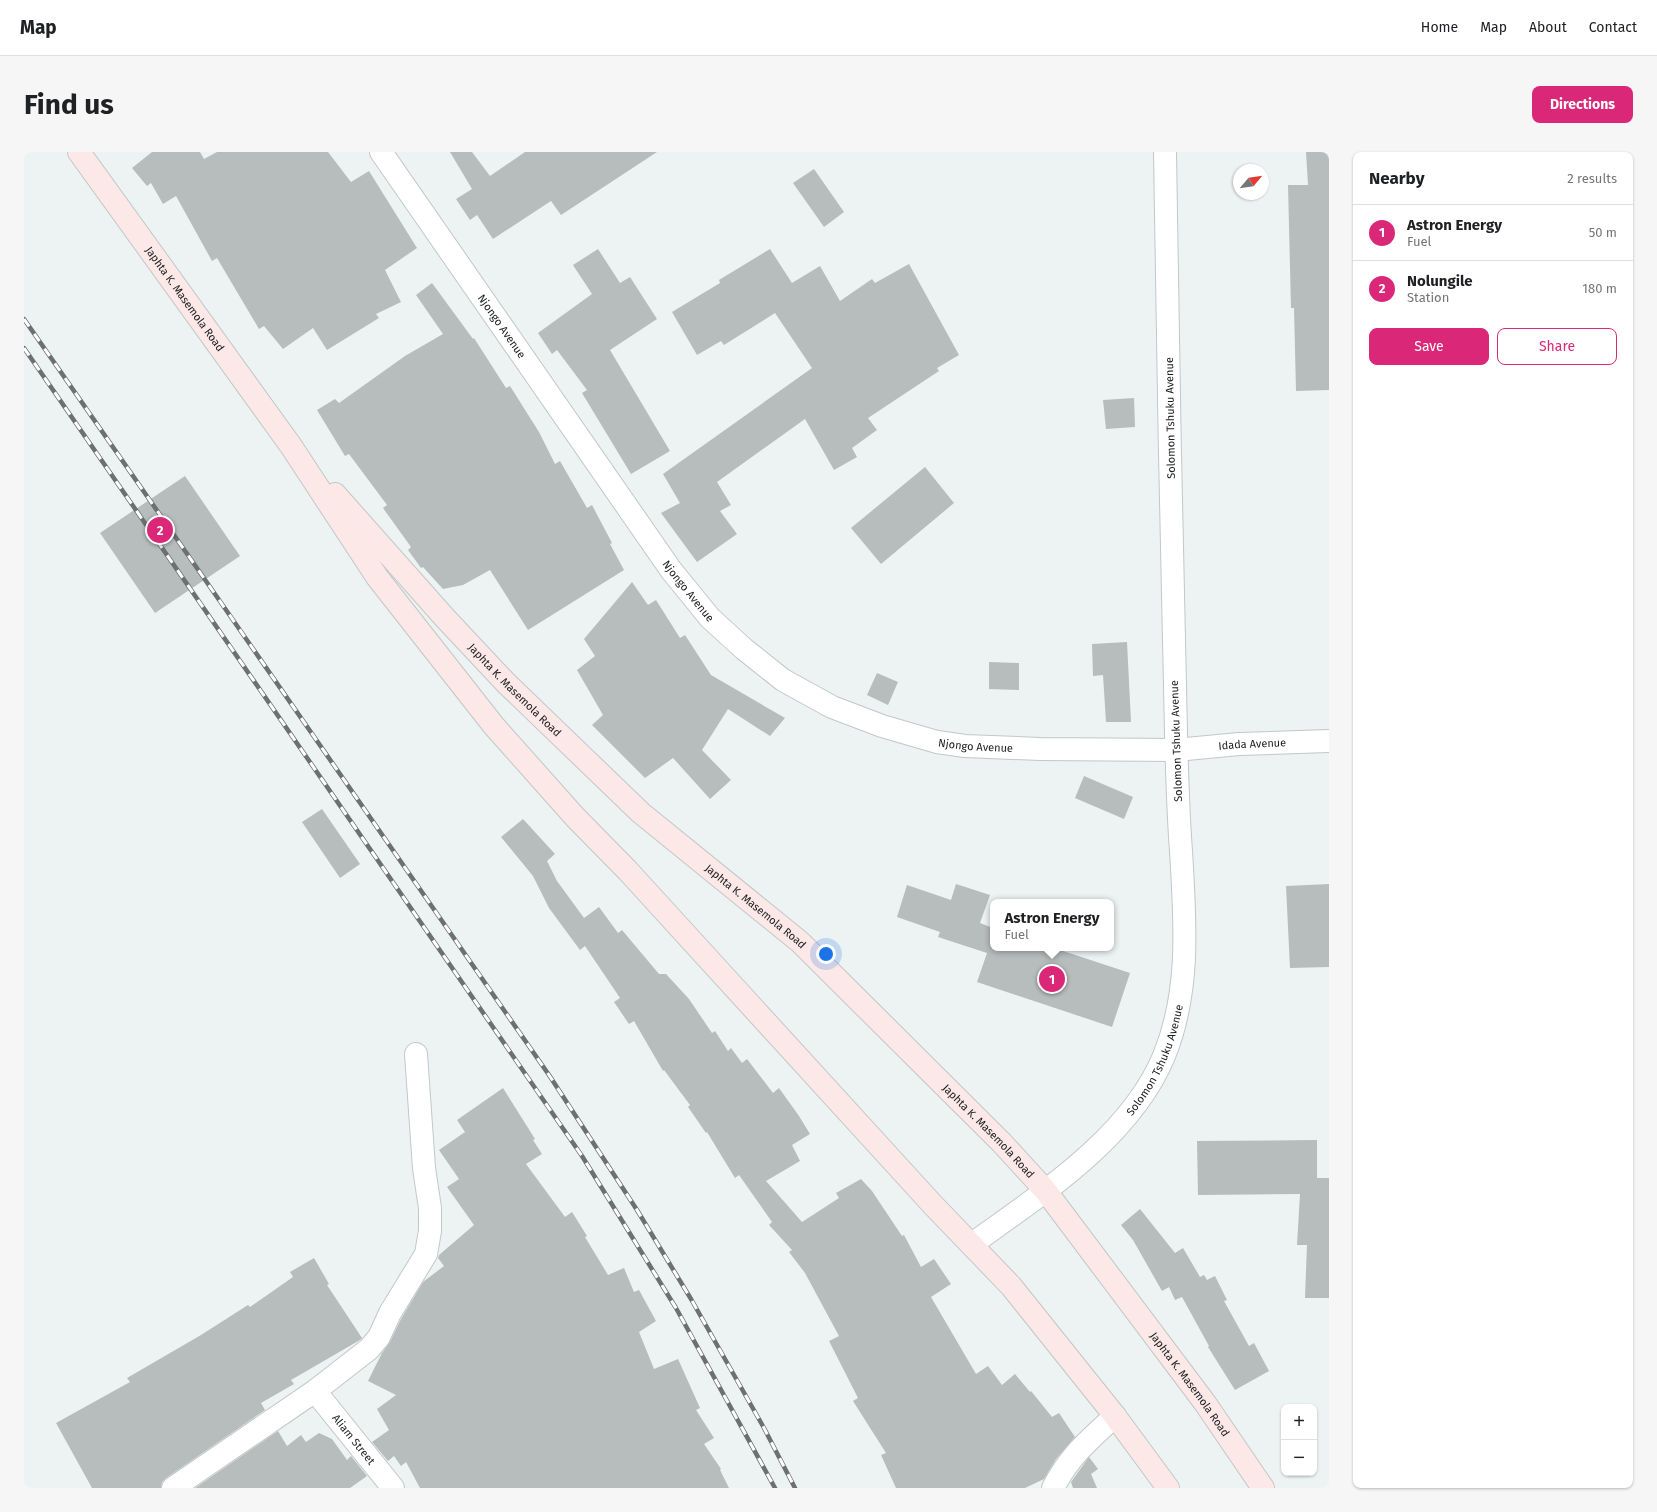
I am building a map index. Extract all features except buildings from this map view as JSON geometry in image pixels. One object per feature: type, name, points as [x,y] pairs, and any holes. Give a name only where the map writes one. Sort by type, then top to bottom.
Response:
[{"type":"main road","name":"Japhta K. Masemola Road","points":[[79,152],[291,446],[377,577],[494,726],[575,817],[628,871],[933,1205],[1011,1286],[1115,1416],[1168,1488]]},
{"type":"main road","name":"Japhta K. Masemola Road","points":[[291,446],[506,683],[641,813],[800,942],[1002,1143],[1045,1190],[1205,1403],[1263,1488]]},
{"type":"street","name":"Njongo Avenue","points":[[381,152],[671,570],[710,618],[744,649],[783,680],[832,707],[882,726],[937,742],[964,746],[1040,749],[1176,750]]},
{"type":"street","name":"Solomon Tshuku Avenue","points":[[972,1244],[1075,1166],[1105,1139],[1123,1120],[1146,1091],[1164,1057],[1174,1026],[1185,962],[1185,917],[1176,750],[1165,152]]},
{"type":"street","name":"Idada Avenue","points":[[1176,750],[1239,744],[1329,741]]},
{"type":"street","points":[[172,1488],[315,1391],[369,1349],[379,1337],[390,1313],[426,1254],[430,1231],[430,1208],[424,1168],[416,1054]]},
{"type":"street","name":"Aliam Street","points":[[315,1391],[387,1486]]},
{"type":"street","points":[[1053,1488],[1066,1465],[1078,1451],[1115,1416]]},
{"type":"railway","points":[[24,319],[549,1075],[637,1210],[691,1299],[764,1428],[795,1488]]},
{"type":"railway","points":[[24,348],[582,1156],[676,1308],[775,1488]]},
{"type":"place","name":"Nolungile","points":[[160,530]]},
{"type":"place","name":"Astron Energy","points":[[1052,979]]}]
